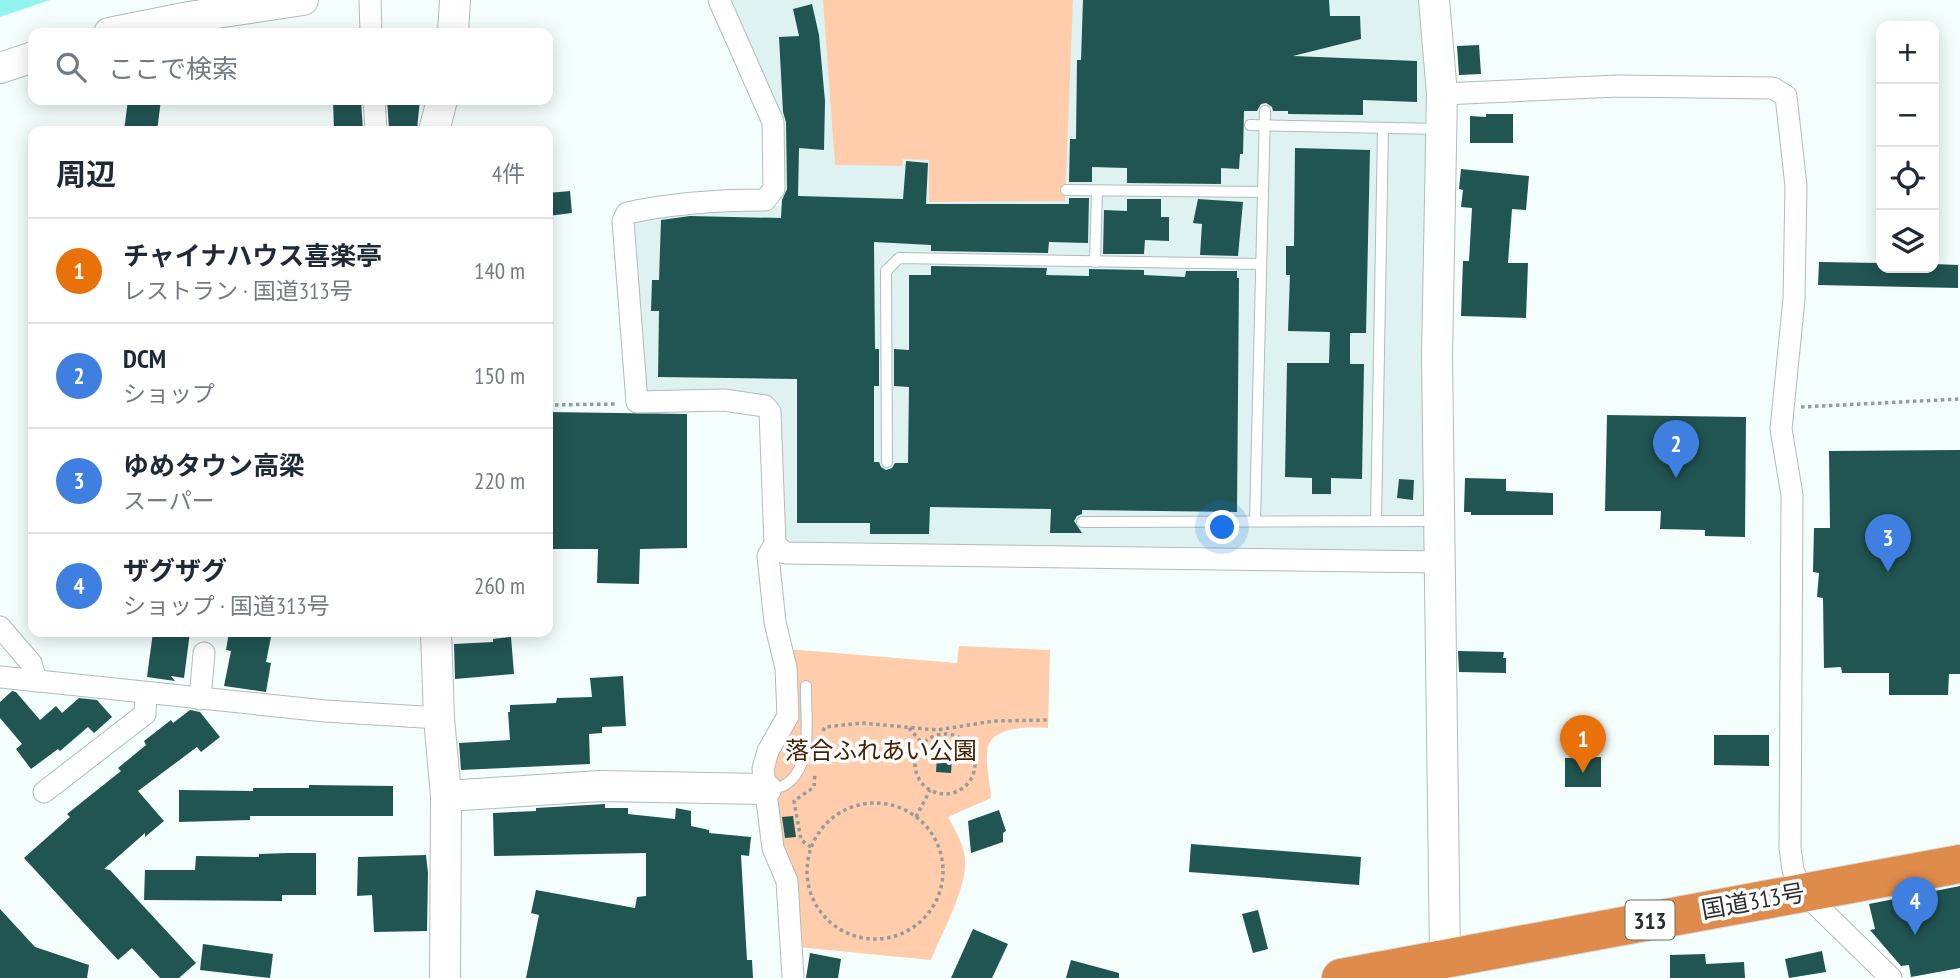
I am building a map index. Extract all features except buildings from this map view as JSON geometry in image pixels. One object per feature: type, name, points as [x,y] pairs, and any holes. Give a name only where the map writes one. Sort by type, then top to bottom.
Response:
[{"type":"highway","name":"国道313号","points":[[1341,978],[1960,864]]},
{"type":"street","points":[[134,28],[303,0]]},
{"type":"street","points":[[370,0],[371,28]]},
{"type":"street","points":[[453,28],[455,0]]},
{"type":"street","points":[[719,0],[773,122],[775,189],[765,200],[720,200],[657,206],[627,213],[623,221],[637,402],[724,400],[765,406],[770,412],[775,544],[768,556],[775,622],[786,668],[788,716],[768,751],[762,769],[773,848],[787,881],[793,978]]},
{"type":"street","points":[[1434,0],[1442,94],[1437,356],[1445,958]]},
{"type":"street","points":[[0,68],[28,59]]},
{"type":"street","points":[[1442,94],[1618,86],[1773,88],[1786,96],[1796,186],[1794,299],[1781,429],[1792,495],[1793,536],[1790,848],[1802,891],[1891,978]]},
{"type":"street","points":[[374,105],[376,126]]},
{"type":"street","points":[[435,126],[441,105]]},
{"type":"street","points":[[775,544],[785,553],[1440,562]]},
{"type":"street","points":[[0,626],[31,663],[36,681]]},
{"type":"street","points":[[436,637],[439,718],[446,796],[445,978]]},
{"type":"street","points":[[200,699],[204,653]]},
{"type":"street","points":[[0,677],[325,712],[439,718]]},
{"type":"street","points":[[44,792],[145,714],[146,693]]},
{"type":"street","points":[[446,796],[600,786],[766,789]]},
{"type":"lane","points":[[1255,522],[1265,111]]},
{"type":"lane","points":[[1250,125],[1441,129]]},
{"type":"lane","points":[[1376,521],[1383,128]]},
{"type":"lane","points":[[1066,190],[1263,192]]},
{"type":"lane","points":[[1095,262],[1097,191]]},
{"type":"lane","points":[[887,462],[886,271],[899,258],[1261,264]]},
{"type":"lane","points":[[1082,522],[1439,521]]},
{"type":"lane","points":[[766,789],[783,786],[797,772],[805,753],[806,686]]},
{"type":"path","points":[[1782,408],[1960,399]]},
{"type":"path","points":[[553,405],[637,402]]},
{"type":"path","points":[[822,735],[825,727],[862,723],[937,730],[994,721],[1048,720]]},
{"type":"path","points":[[909,728],[923,744]]},
{"type":"path","points":[[941,734],[951,735],[968,745],[975,762],[970,780],[964,787],[947,794],[930,790],[920,782],[916,773],[917,752],[923,744],[941,734]]},
{"type":"path","points":[[811,847],[801,839],[794,801],[814,787],[816,765]]},
{"type":"path","points":[[916,817],[930,790]]},
{"type":"path","points":[[864,803],[887,804],[916,817],[927,827],[939,847],[944,869],[940,892],[929,913],[912,928],[891,937],[867,938],[846,933],[828,920],[815,904],[808,883],[807,861],[811,847],[826,823],[843,810],[864,803]]},
{"type":"shaded area","points":[[725,0],[1425,0],[1428,86],[1424,555],[796,549],[783,542],[775,402],[642,395],[628,229],[634,216],[724,206],[782,206],[777,124]]},
{"type":"green space","points":[[823,0],[1073,0],[1065,201],[929,202],[929,160],[903,159],[902,166],[835,165]]},
{"type":"green space","name":"落合ふれあい公園","points":[[959,646],[1050,650],[1048,728],[1011,730],[994,737],[987,753],[991,798],[948,817],[963,847],[965,868],[956,903],[931,960],[797,947],[781,852],[772,755],[787,649],[957,663]]},
{"type":"water","points":[[0,0],[50,0],[0,17]]},
{"type":"place","name":"DCM","points":[[1676,478]]},
{"type":"place","name":"ゆめタウン高梁","points":[[1888,572]]},
{"type":"place","name":"チャイナハウス喜楽亭","points":[[1583,773]]},
{"type":"place","name":"ザグザグ","points":[[1915,935]]}]
